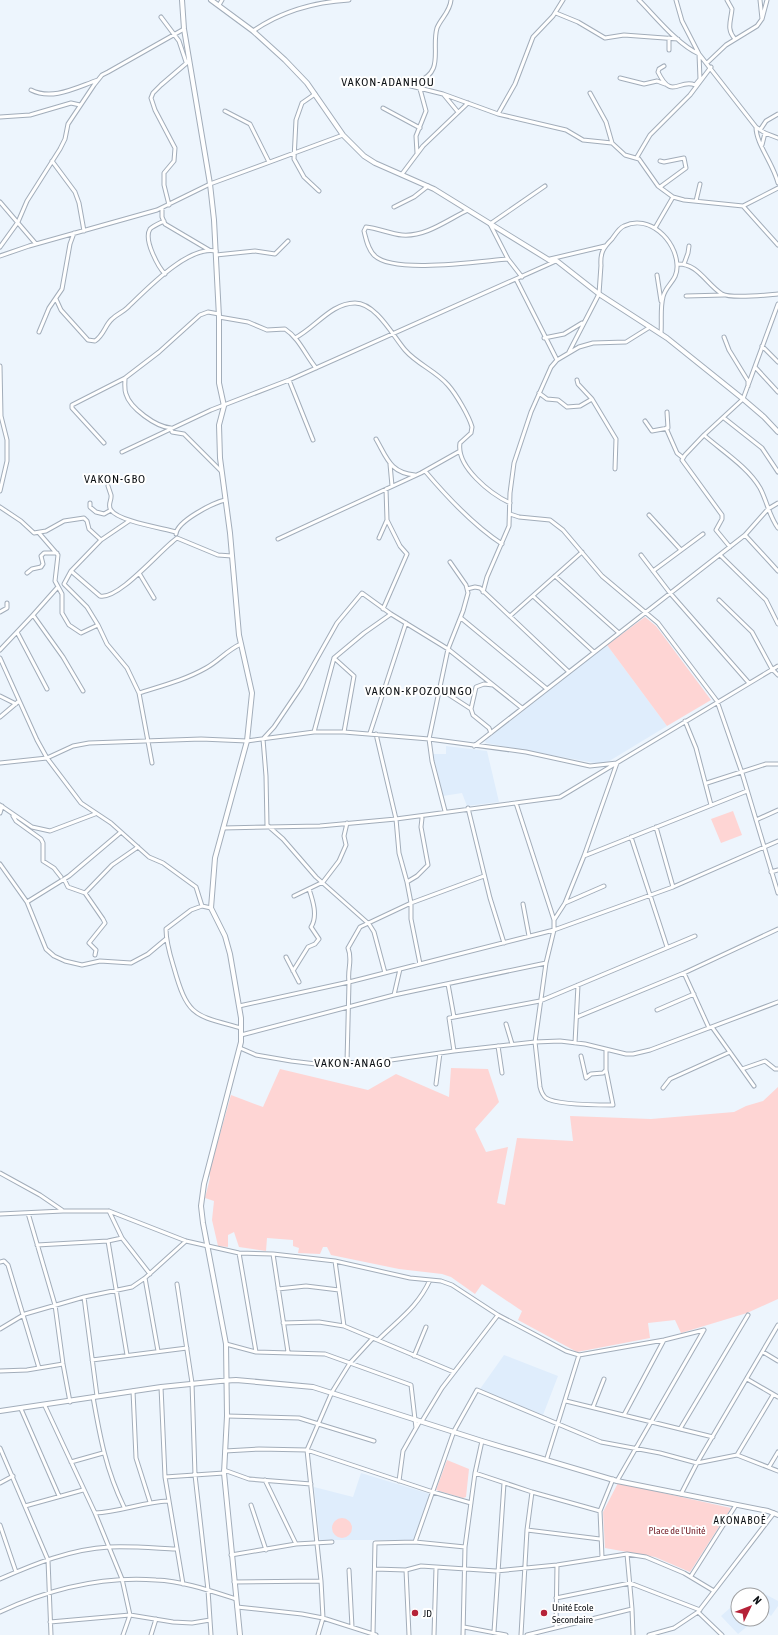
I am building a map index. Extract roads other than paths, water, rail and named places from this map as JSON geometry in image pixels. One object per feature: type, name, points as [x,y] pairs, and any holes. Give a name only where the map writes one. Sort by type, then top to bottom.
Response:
[{"type":"main road","points":[[182,0],[187,62],[210,184],[216,253],[219,315],[219,383],[224,406],[219,425],[221,471],[241,644],[252,693],[247,741],[213,867],[211,908],[227,943],[242,1028],[240,1048],[202,1193],[202,1215],[226,1344],[227,1416],[224,1472],[240,1635]]},
{"type":"main road","points":[[211,0],[253,31],[285,60],[315,94],[343,135],[364,156],[375,163],[428,186],[549,260],[557,261],[599,294],[661,334],[743,399],[764,417],[778,432]]},
{"type":"main road","points":[[0,1411],[45,1406],[161,1387],[227,1380],[313,1387],[482,1441],[547,1458],[615,1480],[776,1514]]},
{"type":"street","points":[[219,5],[222,0]]},
{"type":"street","points":[[253,31],[298,9],[323,1],[349,0]]},
{"type":"street","points":[[389,80],[402,82],[421,81],[435,66],[435,38],[438,26],[450,6],[451,0]]},
{"type":"street","points":[[498,114],[515,84],[533,37],[556,13],[563,0]]},
{"type":"street","points":[[639,0],[679,39],[699,54]]},
{"type":"street","points":[[676,0],[682,21],[699,54],[711,67],[756,127],[765,133],[778,138]]},
{"type":"street","points":[[727,0],[732,9],[729,21],[730,32],[736,39]]},
{"type":"street","points":[[760,0],[762,19]]},
{"type":"street","points":[[707,63],[726,45],[754,29],[762,19],[767,0]]},
{"type":"street","points":[[556,13],[578,22],[605,38],[611,39],[624,35],[679,39]]},
{"type":"street","points":[[161,17],[181,46],[187,62],[153,93],[151,98],[175,148],[174,161],[164,173],[164,185],[169,205]]},
{"type":"street","points":[[0,247],[18,222],[27,201],[65,138],[68,124],[98,80],[108,72],[184,29]]},
{"type":"street","points":[[669,38],[670,50]]},
{"type":"street","points":[[620,78],[644,84],[660,81],[672,88],[691,84],[695,85],[700,79],[699,54]]},
{"type":"street","points":[[664,66],[659,69],[658,72],[665,84]]},
{"type":"street","points":[[637,157],[650,136],[690,95],[711,67]]},
{"type":"street","points":[[31,90],[50,95],[98,80]]},
{"type":"street","points":[[402,82],[420,89],[443,94],[498,114],[561,128],[583,140],[612,142]]},
{"type":"street","points":[[417,153],[416,136],[426,111],[420,89]]},
{"type":"street","points":[[590,93],[606,122],[612,142],[625,155],[637,157],[660,187],[673,197],[696,202],[743,206],[778,188]]},
{"type":"street","points":[[315,94],[302,103],[296,120],[295,152],[296,164],[304,177],[319,191]]},
{"type":"street","points":[[443,94],[458,112]]},
{"type":"street","points":[[0,117],[30,115],[71,103],[80,105]]},
{"type":"street","points":[[402,174],[417,153],[468,103]]},
{"type":"street","points":[[383,108],[420,128]]},
{"type":"street","points":[[225,111],[250,124],[259,138],[269,162]]},
{"type":"street","points":[[760,130],[766,121],[778,114]]},
{"type":"street","points":[[756,127],[757,139],[771,162],[778,183]]},
{"type":"street","points":[[762,145],[765,133]]},
{"type":"street","points":[[0,256],[36,244],[162,208],[210,184],[343,135]]},
{"type":"street","points":[[660,161],[664,162],[684,158],[686,168],[660,187]]},
{"type":"street","points":[[52,161],[75,192],[79,203],[84,231]]},
{"type":"street","points":[[696,202],[700,184]]},
{"type":"street","points":[[394,207],[414,197],[428,186]]},
{"type":"street","points":[[522,277],[508,259],[490,224],[545,186]]},
{"type":"street","points":[[655,228],[673,197]]},
{"type":"street","points":[[0,202],[36,244]]},
{"type":"street","points":[[743,206],[778,245]]},
{"type":"street","points":[[162,208],[164,221],[216,253],[255,251],[275,254],[288,241]]},
{"type":"street","points":[[468,210],[431,229],[415,235],[394,234],[366,227],[364,230],[374,256],[381,260],[399,265],[443,264],[508,259]]},
{"type":"street","points":[[164,221],[151,228],[148,234],[149,244],[165,274]]},
{"type":"street","points":[[568,353],[599,294],[601,266],[605,246],[621,228],[626,225],[640,225],[655,228],[672,246],[677,264],[675,280],[663,296],[661,334]]},
{"type":"street","points":[[39,332],[49,308],[62,289],[70,244],[74,233]]},
{"type":"street","points":[[549,260],[605,246]]},
{"type":"street","points":[[684,264],[689,246]]},
{"type":"street","points":[[56,299],[61,310],[88,340],[92,342],[100,338],[111,320],[124,311],[138,296],[165,274],[193,254],[210,250]]},
{"type":"street","points":[[122,452],[171,428],[316,368],[392,333],[432,318],[557,261]]},
{"type":"street","points":[[677,264],[684,264],[696,269],[705,280],[724,295]]},
{"type":"street","points":[[657,275],[663,312]]},
{"type":"street","points":[[516,279],[544,338],[557,360]]},
{"type":"street","points":[[686,296],[724,295],[756,297],[778,294]]},
{"type":"street","points":[[295,338],[304,333],[327,314],[340,308],[357,303],[371,309],[406,351],[447,384],[453,391],[472,427],[471,433],[460,443],[460,451],[465,463],[477,480],[499,497],[510,503]]},
{"type":"street","points":[[682,458],[704,435],[743,399],[749,388],[762,346],[778,304]]},
{"type":"street","points":[[104,443],[72,408],[72,405],[125,378],[200,315],[208,312],[248,322],[267,330],[286,329],[295,338],[306,356],[316,368]]},
{"type":"street","points":[[544,338],[564,334],[583,322]]},
{"type":"street","points":[[483,592],[486,578],[509,526],[514,463],[539,393],[551,367],[557,360],[568,353],[589,344],[626,342],[651,327]]},
{"type":"street","points":[[724,337],[729,350],[748,381],[749,388]]},
{"type":"street","points":[[762,346],[778,362]]},
{"type":"street","points":[[0,366],[1,416],[7,440],[7,461],[0,491]]},
{"type":"street","points":[[755,367],[778,392]]},
{"type":"street","points":[[125,378],[124,386],[128,398],[144,416],[162,427],[171,428]]},
{"type":"street","points":[[288,380],[313,440]]},
{"type":"street","points":[[577,380],[578,384],[592,399],[616,439],[615,469]]},
{"type":"street","points":[[539,393],[547,399],[558,400],[566,407],[580,406],[592,399]]},
{"type":"street","points":[[667,412],[668,428],[666,428],[677,453],[682,458],[683,464],[722,515],[722,519],[716,530],[730,547]]},
{"type":"street","points":[[724,418],[762,448],[778,472]]},
{"type":"street","points":[[645,420],[652,431],[666,428]]},
{"type":"street","points":[[171,428],[172,432],[184,434],[221,471]]},
{"type":"street","points":[[704,435],[751,476],[760,488],[768,510],[778,528]]},
{"type":"street","points":[[376,439],[390,463],[400,473],[416,475]]},
{"type":"street","points":[[278,539],[425,471],[460,451]]},
{"type":"street","points":[[390,463],[392,486]]},
{"type":"street","points":[[425,471],[492,538],[502,544]]},
{"type":"street","points":[[108,486],[111,495],[111,510]]},
{"type":"street","points":[[379,538],[387,520],[388,502],[386,489]]},
{"type":"street","points":[[177,538],[176,532],[179,526],[216,502],[225,500]]},
{"type":"street","points":[[90,503],[90,507],[96,512],[104,514],[111,510]]},
{"type":"street","points":[[474,746],[720,555],[745,535],[768,510],[778,503]]},
{"type":"street","points":[[0,507],[21,521],[34,533],[39,533],[64,522],[81,518]]},
{"type":"street","points":[[111,510],[129,521],[176,532]]},
{"type":"street","points":[[510,514],[519,517],[550,520],[567,535],[602,576],[658,623],[717,701],[742,773],[778,893]]},
{"type":"street","points":[[76,515],[86,519],[89,528],[101,540]]},
{"type":"street","points":[[649,515],[681,550]]},
{"type":"street","points":[[383,609],[407,554],[400,546],[387,520]]},
{"type":"street","points":[[129,521],[101,540],[71,571],[64,584],[87,607],[107,644],[127,668],[139,693],[152,763]]},
{"type":"street","points":[[39,533],[57,553],[59,558],[55,575],[57,588],[62,594],[62,613],[69,625],[81,633],[98,625]]},
{"type":"street","points":[[653,571],[703,534]]},
{"type":"street","points":[[745,535],[778,571]]},
{"type":"street","points":[[177,538],[218,555],[232,556]]},
{"type":"street","points":[[71,571],[100,596],[112,596],[177,538]]},
{"type":"street","points":[[510,616],[582,552]]},
{"type":"street","points":[[27,573],[32,569],[42,567],[42,556],[44,553],[57,553]]},
{"type":"street","points":[[641,555],[670,593],[749,683]]},
{"type":"street","points":[[720,555],[766,600],[778,624]]},
{"type":"street","points":[[445,811],[432,761],[429,739],[448,649],[461,618],[467,589],[450,562]]},
{"type":"street","points":[[139,573],[154,598]]},
{"type":"street","points":[[555,576],[618,633]]},
{"type":"street","points":[[467,589],[475,587],[483,592],[569,672]]},
{"type":"street","points":[[0,650],[57,588]]},
{"type":"street","points":[[262,739],[274,727],[301,687],[337,623],[362,593],[383,609],[448,649],[522,708]]},
{"type":"street","points":[[533,596],[594,652]]},
{"type":"street","points":[[719,600],[752,632],[772,669],[778,675]]},
{"type":"street","points":[[0,612],[6,608],[7,603]]},
{"type":"street","points":[[314,732],[334,658],[364,633],[391,614]]},
{"type":"street","points":[[33,615],[63,657],[83,691]]},
{"type":"street","points":[[461,618],[547,689]]},
{"type":"street","points":[[370,733],[406,623]]},
{"type":"street","points":[[16,632],[48,689]]},
{"type":"street","points":[[139,693],[197,673],[212,664],[228,650],[241,644]]},
{"type":"street","points":[[0,658],[37,740],[47,758],[81,803],[121,832],[149,857],[163,863],[196,887],[202,906]]},
{"type":"street","points":[[334,658],[354,676],[344,732]]},
{"type":"street","points":[[223,828],[270,828],[396,819],[445,811],[564,796],[717,701],[778,666]]},
{"type":"street","points":[[491,732],[489,728],[473,715],[471,709],[476,687],[484,684],[494,685]]},
{"type":"street","points":[[440,690],[471,709]]},
{"type":"street","points":[[0,696],[16,704]]},
{"type":"street","points":[[0,717],[20,701]]},
{"type":"street","points":[[685,722],[696,748],[707,784],[711,805]]},
{"type":"street","points":[[0,763],[47,758],[72,746],[201,739],[247,741],[314,732],[370,733],[429,739],[526,752],[590,766],[617,763]]},
{"type":"street","points":[[376,734],[396,819],[399,853],[411,903],[411,919],[420,964]]},
{"type":"street","points":[[262,739],[266,776],[267,825],[283,839],[323,882],[368,923],[374,932],[385,973]]},
{"type":"street","points":[[554,920],[565,903],[584,856],[617,763]]},
{"type":"street","points":[[707,784],[766,764],[778,764]]},
{"type":"street","points":[[584,856],[747,791]]},
{"type":"street","points":[[516,803],[554,920],[554,930],[546,963],[535,1042],[540,1087],[546,1098],[573,1104],[613,1105],[606,1070],[606,1050]]},
{"type":"street","points":[[1,805],[32,827],[50,831],[95,814]]},
{"type":"street","points":[[0,813],[1,805]]},
{"type":"street","points":[[468,808],[484,876],[504,943]]},
{"type":"street","points":[[756,820],[778,810]]},
{"type":"street","points":[[12,814],[16,821],[41,839],[43,843],[43,861],[54,868],[63,878],[68,887],[85,893],[105,923],[89,943],[96,950],[95,954]]},
{"type":"street","points":[[407,882],[417,876],[428,865],[421,826],[422,818]]},
{"type":"street","points":[[294,896],[323,882],[344,851],[346,845],[344,836],[348,823]]},
{"type":"street","points":[[656,827],[673,887]]},
{"type":"street","points":[[27,902],[63,878],[121,832]]},
{"type":"street","points":[[631,837],[667,947]]},
{"type":"street","points":[[239,1006],[350,982],[554,930],[673,887],[778,841]]},
{"type":"street","points":[[85,893],[112,865],[138,847]]},
{"type":"street","points":[[0,864],[27,902],[46,949],[54,956],[65,961],[82,965],[100,961],[132,962],[148,954],[166,939]]},
{"type":"street","points":[[771,872],[778,870]]},
{"type":"street","points":[[347,1062],[350,982],[348,969],[352,957],[348,948],[354,935],[359,932],[360,927],[411,903],[484,876]]},
{"type":"street","points":[[565,903],[604,886]]},
{"type":"street","points":[[293,971],[308,947],[315,944],[319,938],[311,927],[313,924],[314,906],[309,889]]},
{"type":"street","points":[[523,904],[529,936]]},
{"type":"street","points":[[211,908],[202,906],[191,910],[168,927],[166,930],[166,939],[180,991],[192,1009],[203,1017],[242,1028]]},
{"type":"street","points":[[577,1017],[684,973],[778,929]]},
{"type":"street","points":[[454,1051],[449,1018],[540,1001],[695,936]]},
{"type":"street","points":[[286,957],[299,982]]},
{"type":"street","points":[[241,1035],[394,995],[546,963]]},
{"type":"street","points":[[394,995],[400,969]]},
{"type":"street","points":[[684,973],[711,1027],[754,1086]]},
{"type":"street","points":[[448,984],[454,1017]]},
{"type":"street","points":[[575,1043],[578,985]]},
{"type":"street","points":[[657,1010],[694,994]]},
{"type":"street","points":[[240,1048],[256,1055],[316,1064],[347,1062],[364,1064],[382,1063],[454,1051],[512,1044],[560,1041],[626,1054],[641,1053],[778,1002]]},
{"type":"street","points":[[506,1024],[512,1044]]},
{"type":"street","points":[[498,1046],[502,1073]]},
{"type":"street","points":[[663,1088],[670,1079],[730,1052]]},
{"type":"street","points":[[436,1084],[440,1053]]},
{"type":"street","points":[[581,1056],[586,1078],[591,1074],[603,1074],[606,1070]]},
{"type":"street","points":[[742,1069],[765,1061],[775,1069],[778,1069]]},
{"type":"street","points":[[0,1174],[40,1195],[63,1211]]},
{"type":"street","points":[[0,1214],[63,1211],[109,1211],[186,1241],[239,1253],[273,1254],[335,1261],[391,1274],[441,1281],[452,1286],[498,1315],[560,1347],[579,1355],[664,1340],[704,1330],[635,1450],[615,1480],[600,1511],[600,1539],[602,1557]]},
{"type":"street","points":[[109,1211],[122,1238],[150,1274]]},
{"type":"street","points":[[28,1213],[55,1305],[70,1402]]},
{"type":"street","points":[[37,1245],[108,1241],[122,1238]]},
{"type":"street","points":[[108,1241],[127,1355]]},
{"type":"street","points":[[0,1329],[25,1314],[55,1305],[117,1292],[132,1287],[150,1274],[186,1241]]},
{"type":"street","points":[[239,1253],[256,1352]]},
{"type":"street","points":[[273,1254],[288,1352]]},
{"type":"street","points":[[0,1262],[4,1261],[8,1265],[25,1314],[39,1368]]},
{"type":"street","points":[[335,1261],[344,1326]]},
{"type":"street","points":[[145,1278],[158,1351]]},
{"type":"street","points":[[378,1340],[410,1311],[423,1295],[430,1280]]},
{"type":"street","points":[[177,1284],[192,1383],[195,1475],[200,1532],[208,1590],[211,1635]]},
{"type":"street","points":[[278,1290],[306,1286],[339,1290]]},
{"type":"street","points":[[84,1298],[103,1454],[112,1483],[124,1507]]},
{"type":"street","points":[[399,1481],[404,1451],[416,1428],[442,1388],[498,1315]]},
{"type":"street","points":[[680,1429],[748,1315]]},
{"type":"street","points":[[283,1323],[319,1322],[344,1326],[454,1372]]},
{"type":"street","points":[[681,1494],[697,1463],[778,1325]]},
{"type":"street","points":[[414,1356],[426,1326]]},
{"type":"street","points":[[318,1635],[323,1618],[321,1581],[307,1450],[332,1392],[350,1363],[373,1338]]},
{"type":"street","points":[[624,1416],[664,1340]]},
{"type":"street","points":[[226,1344],[256,1352],[325,1354],[411,1385],[416,1428]]},
{"type":"street","points":[[92,1360],[187,1348]]},
{"type":"street","points":[[763,1352],[778,1361]]},
{"type":"street","points":[[547,1458],[557,1423],[566,1401],[579,1355]]},
{"type":"street","points":[[0,1371],[39,1368],[63,1364]]},
{"type":"street","points":[[592,1407],[604,1379]]},
{"type":"street","points":[[747,1379],[778,1398]]},
{"type":"street","points":[[161,1387],[165,1477],[183,1584]]},
{"type":"street","points":[[415,1542],[454,1431],[477,1390],[601,1442],[635,1450],[660,1453],[697,1463],[737,1455],[778,1471]]},
{"type":"street","points":[[133,1392],[136,1458],[150,1502]]},
{"type":"street","points":[[737,1455],[773,1395]]},
{"type":"street","points":[[566,1401],[713,1437]]},
{"type":"street","points":[[45,1406],[94,1513],[122,1579],[130,1615],[123,1635]]},
{"type":"street","points":[[21,1409],[59,1496]]},
{"type":"street","points":[[227,1416],[299,1418],[374,1441]]},
{"type":"street","points":[[463,1635],[465,1547],[475,1473],[482,1441]]},
{"type":"street","points":[[0,1448],[2,1457],[13,1476],[48,1560],[51,1591],[51,1635]]},
{"type":"street","points":[[225,1451],[259,1449],[307,1450],[433,1492],[471,1503]]},
{"type":"street","points":[[769,1467],[778,1452]]},
{"type":"street","points":[[71,1462],[103,1454]]},
{"type":"street","points":[[165,1477],[224,1472],[249,1479],[310,1484]]},
{"type":"street","points":[[475,1473],[532,1492],[600,1511]]},
{"type":"street","points":[[0,1483],[13,1476]]},
{"type":"street","points":[[265,1480],[296,1544]]},
{"type":"street","points":[[494,1632],[496,1570],[504,1483]]},
{"type":"street","points":[[25,1506],[83,1490]]},
{"type":"street","points":[[520,1635],[527,1530],[532,1492]]},
{"type":"street","points":[[94,1513],[150,1502],[168,1501]]},
{"type":"street","points":[[251,1505],[266,1550]]},
{"type":"street","points":[[691,1576],[736,1505]]},
{"type":"street","points":[[649,1635],[674,1628],[699,1611],[776,1514]]},
{"type":"street","points":[[0,1525],[16,1572]]},
{"type":"street","points":[[527,1530],[600,1539]]},
{"type":"street","points":[[231,1555],[296,1544],[332,1542]]},
{"type":"street","points":[[237,1607],[302,1614],[323,1618],[375,1634],[375,1543],[415,1542],[465,1547]]},
{"type":"street","points":[[0,1579],[48,1560],[84,1550],[108,1547],[176,1549]]},
{"type":"street","points":[[376,1569],[406,1570],[421,1566],[496,1570],[557,1565],[627,1554],[646,1558],[691,1576],[714,1591]]},
{"type":"street","points":[[627,1554],[633,1635]]},
{"type":"street","points":[[556,1627],[557,1565]]},
{"type":"street","points":[[434,1635],[436,1568]]},
{"type":"street","points":[[350,1570],[352,1627]]},
{"type":"street","points":[[406,1570],[409,1635]]},
{"type":"street","points":[[0,1612],[51,1591],[122,1579],[157,1580],[183,1584],[236,1599]]},
{"type":"street","points":[[234,1582],[321,1581]]},
{"type":"street","points":[[556,1598],[630,1583],[699,1611],[720,1635]]},
{"type":"street","points":[[527,1635],[632,1609]]},
{"type":"street","points":[[50,1622],[130,1615],[182,1623],[210,1620]]},
{"type":"street","points":[[151,1635],[156,1619]]},
{"type":"street","points":[[464,1627],[506,1635]]},
{"type":"place","name":"JD","points":[[415,1613]]},
{"type":"place","name":"Unité Ecole Secondaire","points":[[544,1613]]},
{"type":"district","name":"VAKON-ADANHOU","points":[[388,82]]},
{"type":"district","name":"VAKON-GBO","points":[[115,479]]},
{"type":"district","name":"VAKON-KPOZOUNGO","points":[[419,691]]},
{"type":"district","name":"VAKON-ANAGO","points":[[353,1063]]},
{"type":"district","name":"AKONABOÈ","points":[[740,1520]]},
{"type":"park label","name":"Place de l'Unité","points":[[677,1530]]}]
